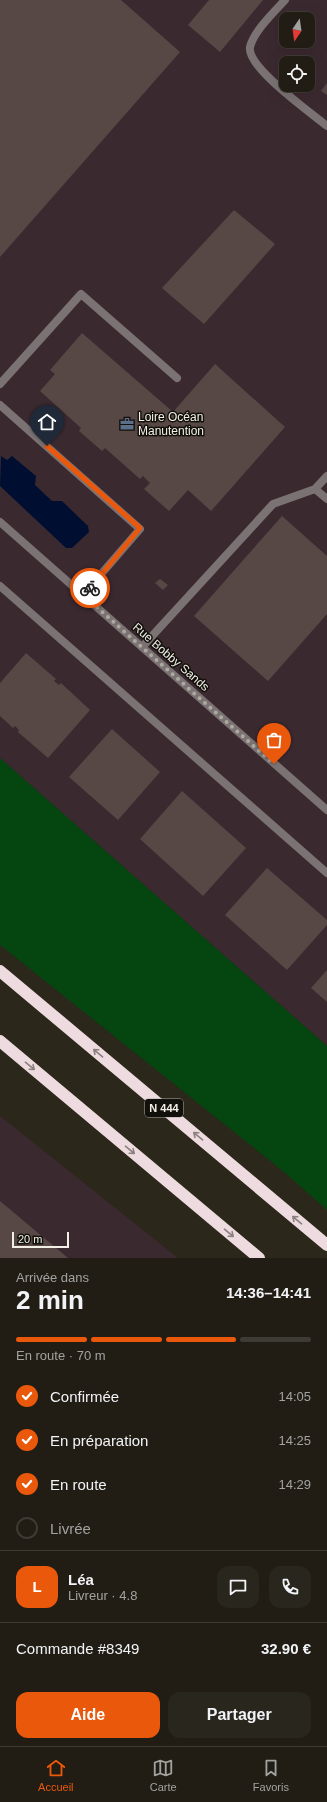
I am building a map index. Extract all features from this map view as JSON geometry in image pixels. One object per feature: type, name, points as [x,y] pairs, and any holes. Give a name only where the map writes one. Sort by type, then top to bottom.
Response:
[{"type":"highway","name":"N 444","points":[[0,971],[327,1245]]},
{"type":"highway","points":[[0,1041],[259,1258]]},
{"type":"street","points":[[285,0],[255,35],[250,48],[253,61],[264,74],[327,126]]},
{"type":"street","points":[[0,384],[81,294],[177,378]]},
{"type":"street","points":[[0,405],[140,528],[83,595]]},
{"type":"street","points":[[142,647],[272,504],[315,489],[327,476]]},
{"type":"street","points":[[315,489],[327,499]]},
{"type":"street","name":"Rue Bobby Sands","points":[[0,522],[327,810]]},
{"type":"street","points":[[0,586],[327,873]]},
{"type":"shaded area","points":[[0,0],[327,0],[327,1046],[0,758]]},
{"type":"shaded area","points":[[0,1116],[178,1258],[0,1258]]},
{"type":"green space","points":[[0,758],[327,1046],[327,1210],[284,1172],[0,945]]},
{"type":"water","points":[[1,456],[7,460],[12,456],[36,476],[35,485],[52,501],[62,501],[88,526],[89,532],[72,548],[66,548],[0,486]]},
{"type":"building","points":[[0,0],[121,0],[180,52],[0,257]]},
{"type":"building","points":[[209,0],[263,0],[220,52],[188,25]]},
{"type":"building","points":[[327,83],[327,95],[321,91]]},
{"type":"building","points":[[234,210],[275,244],[204,324],[162,288]]},
{"type":"building","points":[[82,333],[173,412],[215,364],[285,427],[211,511],[188,490],[169,511],[144,489],[150,483],[143,476],[140,479],[105,448],[102,451],[79,431],[81,428],[40,391],[55,374],[50,370]]},
{"type":"building","points":[[282,516],[327,556],[327,614],[268,681],[194,616]]},
{"type":"building","points":[[160,579],[168,585],[163,590],[155,583]]},
{"type":"building","points":[[26,653],[56,679],[54,681],[59,685],[61,683],[90,710],[48,758],[18,732],[19,730],[15,726],[13,728],[0,716],[0,683]]},
{"type":"building","points":[[112,729],[160,772],[118,820],[69,777]]},
{"type":"building","points":[[182,791],[246,848],[203,896],[140,839]]},
{"type":"building","points":[[267,868],[327,920],[327,925],[287,970],[225,915]]},
{"type":"building","points":[[327,970],[327,1002],[311,988]]},
{"type":"building","points":[[0,1201],[68,1258],[0,1258]]},
{"type":"way so far","points":[[90,588],[83,595],[274,764]]},
{"type":"place","name":"Loire Océan Manutention","points":[[127,424]]},
{"type":"route","points":[[47,446],[140,528],[90,588]]}]
